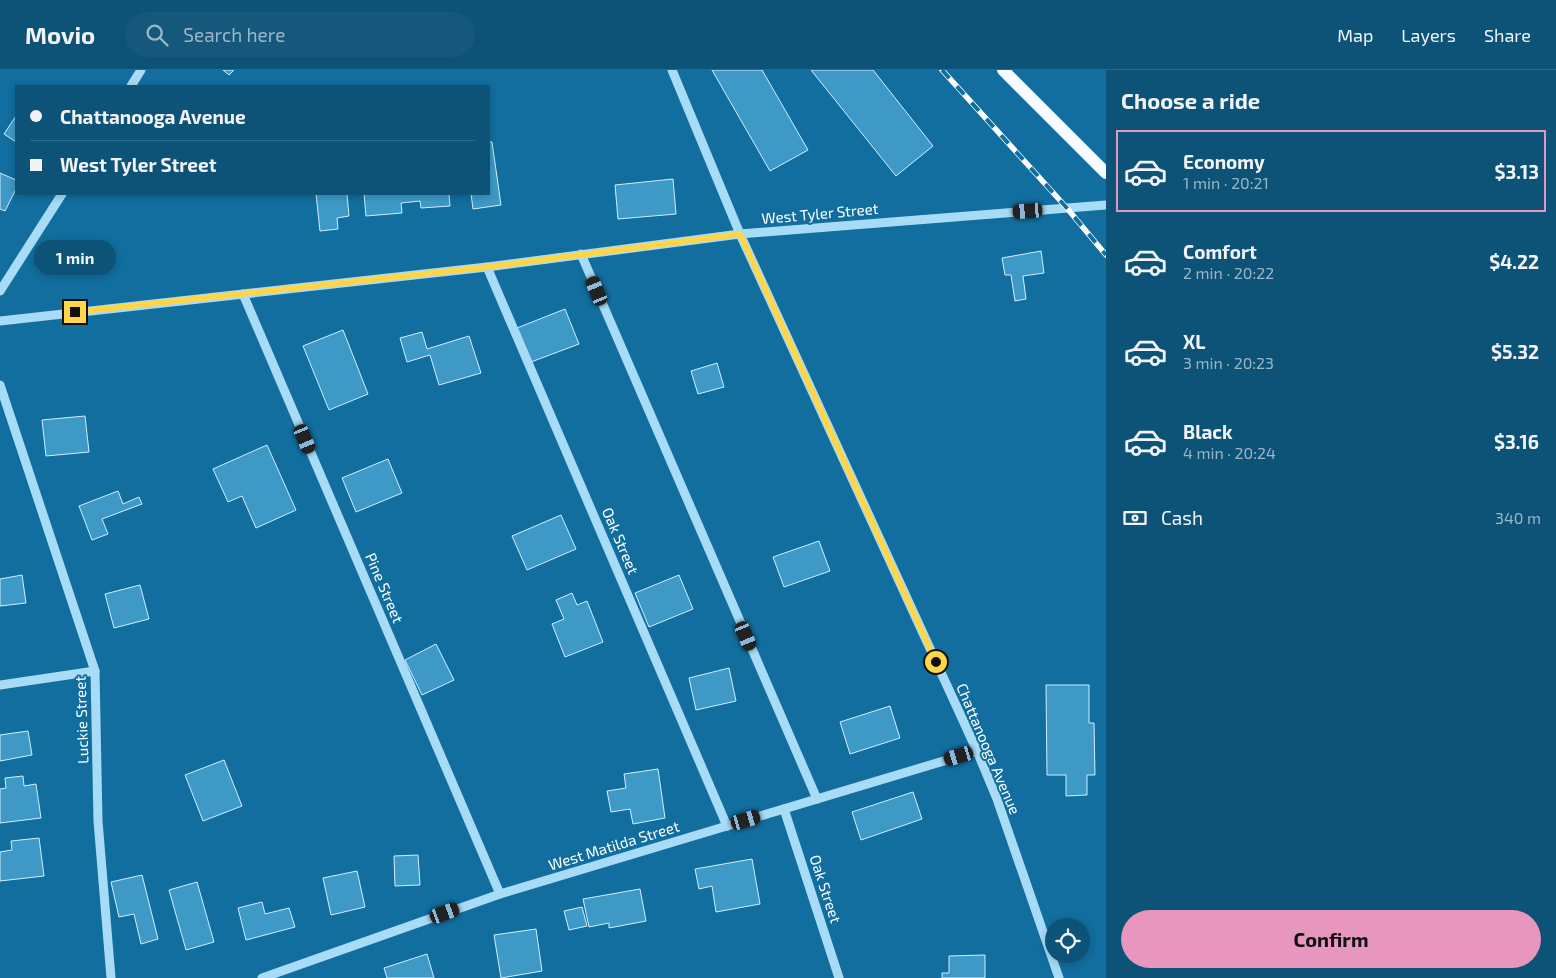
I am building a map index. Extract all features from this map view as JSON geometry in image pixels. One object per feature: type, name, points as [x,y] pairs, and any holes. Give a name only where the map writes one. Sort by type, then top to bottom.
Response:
[{"type":"main road","points":[[1003,70],[1106,173]]},
{"type":"street","points":[[132,85],[141,70]]},
{"type":"street","name":"Chattanooga Avenue","points":[[672,70],[740,234],[977,751],[997,799],[1059,978]]},
{"type":"street","points":[[0,291],[61,195]]},
{"type":"street","name":"West Tyler Street","points":[[0,321],[487,267],[740,234],[1106,205]]},
{"type":"street","points":[[581,254],[817,799]]},
{"type":"street","name":"Oak Street","points":[[487,267],[727,826]]},
{"type":"street","name":"Pine Street","points":[[243,294],[500,894]]},
{"type":"street","name":"Luckie Street","points":[[0,385],[95,670],[98,821],[111,978]]},
{"type":"street","points":[[0,685],[95,670]]},
{"type":"street","name":"West Matilda Street","points":[[262,978],[500,894],[977,751]]},
{"type":"street","name":"Oak Street","points":[[784,809],[839,978]]},
{"type":"building","points":[[223,70],[234,70],[229,75]]},
{"type":"building","points":[[712,70],[762,70],[808,150],[770,171]]},
{"type":"building","points":[[811,70],[873,70],[933,146],[896,176]]},
{"type":"building","points":[[15,118],[15,141],[4,134]]},
{"type":"building","points":[[490,142],[492,142],[501,205],[473,209],[471,195],[490,195]]},
{"type":"building","points":[[0,173],[15,180],[15,191],[5,211],[0,209]]},
{"type":"building","points":[[673,179],[676,214],[618,219],[615,185]]},
{"type":"building","points":[[316,195],[347,195],[349,216],[337,218],[338,229],[320,231]]},
{"type":"building","points":[[364,195],[449,195],[450,206],[421,208],[420,201],[401,203],[402,213],[366,216]]},
{"type":"building","points":[[1041,251],[1044,273],[1023,276],[1026,299],[1015,301],[1011,275],[1005,275],[1002,258]]},
{"type":"building","points":[[565,309],[579,344],[531,362],[517,328]]},
{"type":"building","points":[[343,330],[368,394],[329,410],[303,346]]},
{"type":"building","points":[[422,332],[427,349],[469,336],[481,373],[439,385],[430,355],[407,362],[400,338]]},
{"type":"building","points":[[717,363],[724,387],[698,394],[691,371]]},
{"type":"building","points":[[85,416],[89,452],[46,456],[42,420]]},
{"type":"building","points":[[267,445],[296,510],[256,528],[242,496],[228,502],[213,469]]},
{"type":"building","points":[[388,459],[402,493],[356,512],[342,478]]},
{"type":"building","points":[[118,491],[123,504],[139,497],[142,504],[102,519],[108,534],[92,540],[79,506]]},
{"type":"building","points":[[561,515],[576,549],[527,570],[512,536]]},
{"type":"building","points":[[819,541],[830,571],[784,587],[773,557]]},
{"type":"building","points":[[22,575],[26,603],[0,606],[0,579]]},
{"type":"building","points":[[679,575],[693,609],[649,627],[635,593]]},
{"type":"building","points":[[140,585],[149,619],[114,628],[105,594]]},
{"type":"building","points":[[572,593],[577,605],[587,601],[603,642],[565,657],[552,624],[564,619],[556,600]]},
{"type":"building","points":[[436,644],[454,680],[422,695],[405,660]]},
{"type":"building","points":[[729,668],[736,701],[696,710],[689,678]]},
{"type":"building","points":[[1046,685],[1089,685],[1089,723],[1094,723],[1095,775],[1087,775],[1087,795],[1066,796],[1066,775],[1047,775]]},
{"type":"building","points":[[890,706],[900,738],[850,754],[840,722]]},
{"type":"building","points":[[28,731],[32,755],[0,761],[0,735]]},
{"type":"building","points":[[224,760],[242,806],[203,821],[185,775]]},
{"type":"building","points":[[658,769],[665,818],[633,824],[630,809],[611,812],[607,791],[626,788],[624,774]]},
{"type":"building","points":[[23,776],[24,786],[36,784],[41,818],[0,823],[0,789],[6,788],[5,778]]},
{"type":"building","points":[[913,792],[922,819],[861,840],[852,812]]},
{"type":"building","points":[[39,838],[44,876],[0,881],[0,852],[12,850],[11,841]]},
{"type":"building","points":[[418,855],[420,885],[395,886],[394,856]]},
{"type":"building","points":[[752,859],[760,904],[716,912],[712,886],[699,889],[695,869]]},
{"type":"building","points":[[357,871],[365,907],[331,915],[323,878]]},
{"type":"building","points":[[142,875],[158,939],[141,944],[134,914],[119,917],[111,882]]},
{"type":"building","points":[[197,882],[214,942],[186,950],[169,890]]},
{"type":"building","points":[[640,889],[646,921],[609,928],[609,923],[589,927],[583,899]]},
{"type":"building","points":[[262,902],[265,914],[289,908],[295,927],[246,940],[238,908]]},
{"type":"building","points":[[582,907],[587,926],[569,930],[564,911]]},
{"type":"building","points":[[536,929],[542,971],[501,978],[494,935]]},
{"type":"building","points":[[427,954],[434,978],[387,978],[384,968]]},
{"type":"building","points":[[985,955],[985,978],[942,978],[942,973],[949,973],[949,956]]},
{"type":"railway","points":[[942,70],[1066,207],[1106,255]]},
{"type":"route","points":[[75,312],[487,267],[740,234],[936,662]]}]
